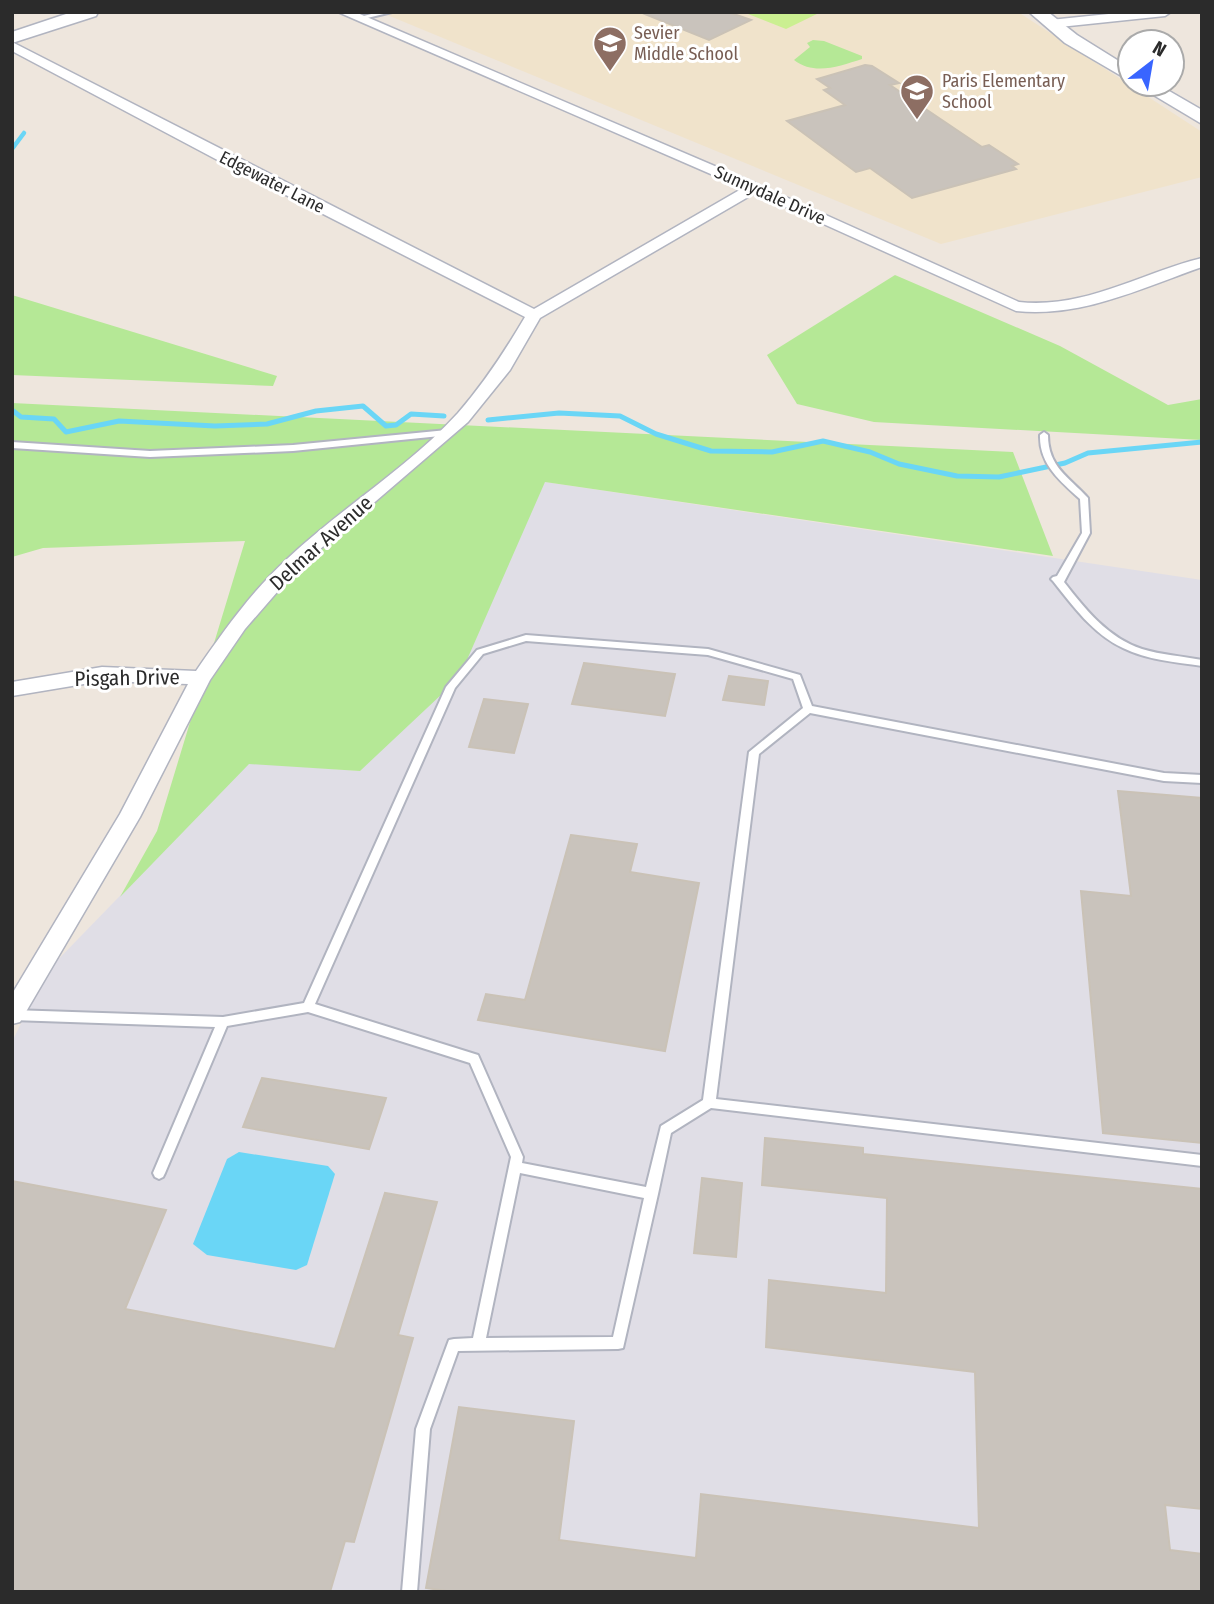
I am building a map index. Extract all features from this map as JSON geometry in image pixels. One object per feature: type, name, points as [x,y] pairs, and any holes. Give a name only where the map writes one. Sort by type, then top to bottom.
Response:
[{"type":"street","points":[[12,38],[90,12]]},
{"type":"street","name":"Sunnydale Drive","points":[[344,12],[754,188],[1024,308],[1043,309],[1070,305],[1202,262]]},
{"type":"street","points":[[1044,18],[1165,12]]},
{"type":"street","points":[[1044,18],[1116,67]]},
{"type":"street","name":"Edgewater Lane","points":[[12,46],[230,161],[534,315]]},
{"type":"street","points":[[1168,98],[1202,118]]},
{"type":"street","name":"Delmar Avenue","points":[[12,1015],[129,817],[201,678],[238,625],[292,564],[463,418],[503,367],[534,315],[754,188]]},
{"type":"street","name":"Pisgah Drive","points":[[12,689],[102,674],[201,678]]},
{"type":"lane","points":[[359,18],[389,12]]},
{"type":"lane","points":[[12,445],[150,454],[293,448],[447,433]]},
{"type":"lane","points":[[1044,435],[1042,447],[1047,459],[1084,498],[1086,533],[1058,580],[1087,617],[1119,643],[1137,650],[1202,663]]},
{"type":"lane","points":[[308,1007],[451,687],[480,652],[526,638],[708,652],[797,677],[808,709]]},
{"type":"lane","points":[[709,1103],[754,752],[808,709],[1164,778],[1202,779]]},
{"type":"lane","points":[[12,1015],[223,1022],[308,1007],[474,1059],[517,1157],[478,1345]]},
{"type":"lane","points":[[159,1172],[223,1022]]},
{"type":"lane","points":[[409,1592],[423,1429],[454,1345],[618,1343],[665,1130],[709,1103],[1202,1161]]},
{"type":"lane","points":[[515,1167],[652,1194]]},
{"type":"shaded area","name":"Paris Elementary School","points":[[380,12],[1018,12],[1116,76],[1116,98],[1150,98],[1202,132],[1202,177],[941,244]]},
{"type":"shaded area","points":[[545,482],[1202,580],[1202,1592],[12,1592],[12,1042],[46,972],[249,763],[360,771]]},
{"type":"green space","points":[[743,12],[821,12],[786,29]]},
{"type":"green space","points":[[813,40],[824,41],[862,56],[862,59],[819,69],[810,68],[794,60],[810,47],[807,43]]},
{"type":"green space","points":[[895,275],[1060,346],[1168,405],[1202,399],[1202,440],[874,422],[797,404],[767,355]]},
{"type":"green space","points":[[12,295],[277,376],[273,386],[12,375]]},
{"type":"green space","points":[[12,403],[1013,452],[1053,556],[545,482],[459,678],[360,771],[249,764],[120,897],[157,831],[245,541],[43,548],[12,557]]},
{"type":"water","points":[[239,1152],[328,1166],[335,1174],[307,1265],[296,1270],[207,1255],[193,1244],[227,1159]]},
{"type":"building","points":[[640,12],[728,12],[751,20],[709,40]]},
{"type":"building","points":[[865,65],[872,66],[899,83],[890,85],[982,147],[989,145],[1018,164],[1012,166],[1016,169],[912,198],[870,168],[856,172],[787,121],[845,105],[824,90],[830,88],[817,79]]},
{"type":"building","points":[[584,663],[675,674],[665,716],[572,704]]},
{"type":"building","points":[[729,676],[768,681],[764,705],[723,700]]},
{"type":"building","points":[[484,699],[528,704],[514,753],[469,747]]},
{"type":"building","points":[[1118,791],[1202,798],[1202,1143],[1103,1133],[1081,891],[1131,896]]},
{"type":"building","points":[[571,835],[637,844],[630,872],[699,883],[665,1051],[478,1020],[486,994],[525,1000]]},
{"type":"building","points":[[262,1078],[386,1098],[369,1149],[243,1127]]},
{"type":"building","points":[[765,1138],[863,1148],[863,1154],[1202,1189],[1202,1509],[1165,1505],[1170,1550],[1202,1554],[1202,1592],[453,1592],[426,1588],[459,1407],[574,1421],[559,1540],[696,1558],[701,1494],[979,1528],[975,1372],[766,1347],[769,1280],[886,1293],[887,1198],[762,1185]]},
{"type":"building","points":[[702,1178],[742,1183],[736,1257],[694,1253]]},
{"type":"building","points":[[12,1181],[166,1210],[125,1309],[335,1349],[385,1193],[437,1202],[398,1335],[413,1338],[354,1542],[345,1541],[330,1592],[12,1592]]},
{"type":"waterway","points":[[12,149],[24,133]]},
{"type":"waterway","points":[[12,410],[21,417],[54,419],[66,432],[119,421],[215,426],[267,424],[316,411],[363,406],[386,426],[396,425],[411,414],[444,416]]},
{"type":"waterway","points":[[488,420],[559,413],[620,416],[656,434],[711,451],[772,452],[823,441],[870,452],[899,464],[957,476],[999,477],[1065,463],[1088,453],[1202,442]]},
{"type":"place","name":"Sevier Middle School","points":[[610,73]]},
{"type":"place","name":"Paris Elementary School","points":[[917,121]]}]
